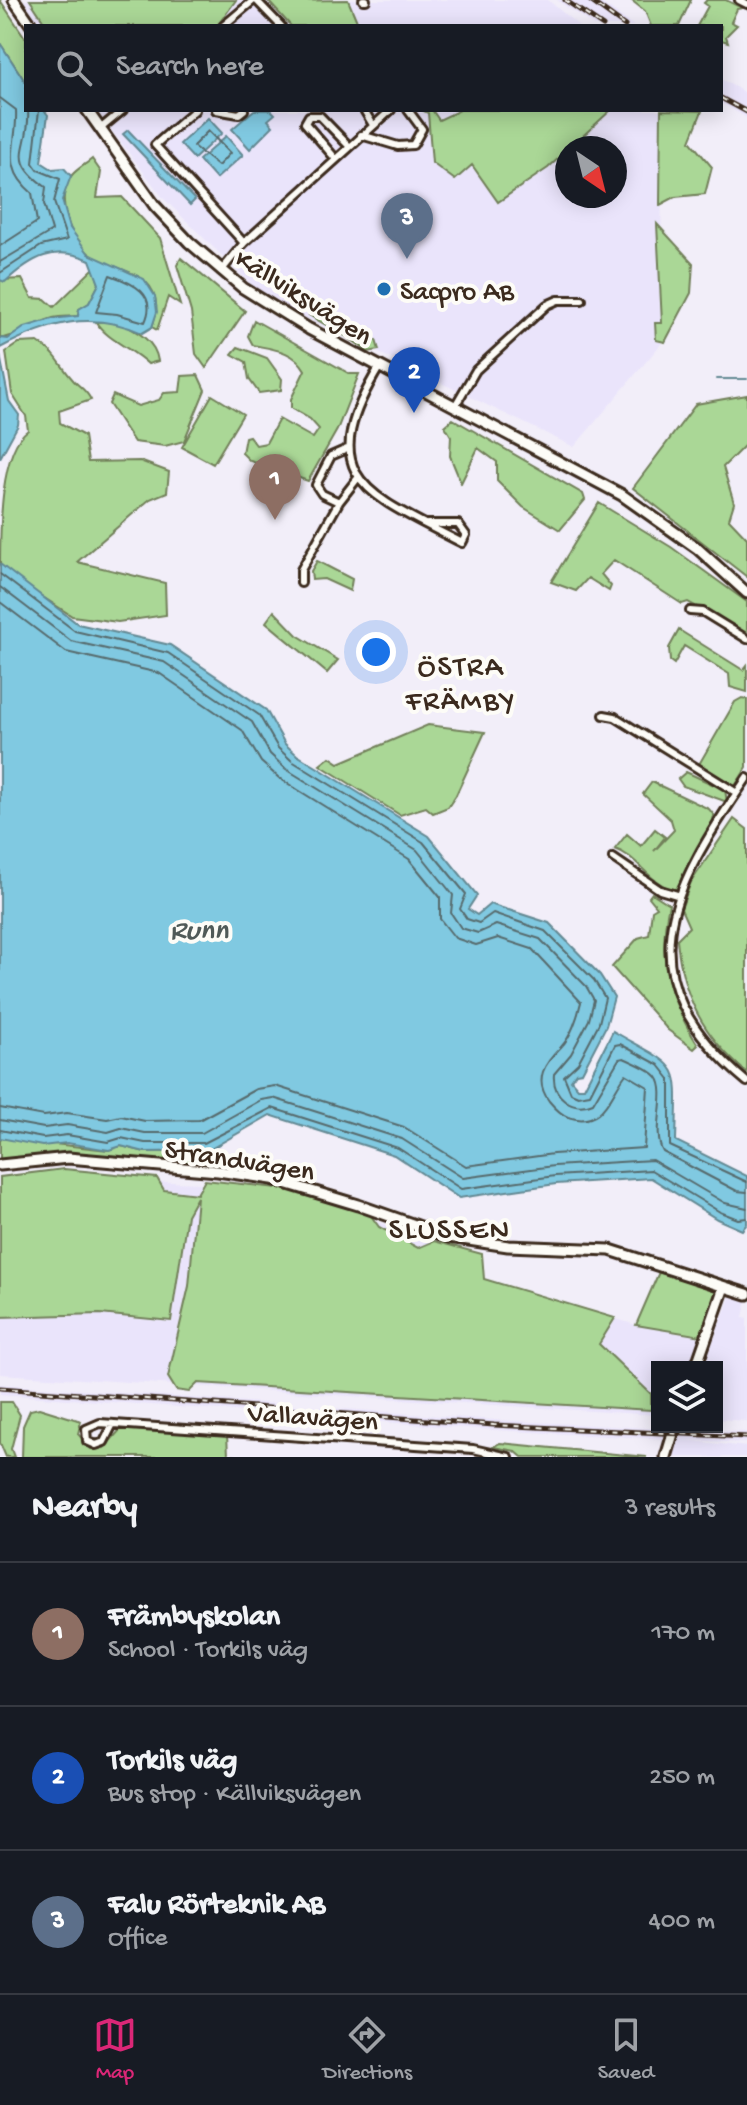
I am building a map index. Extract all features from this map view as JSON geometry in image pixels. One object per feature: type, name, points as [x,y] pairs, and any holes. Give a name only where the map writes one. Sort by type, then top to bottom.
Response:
[{"type":"street","points":[[14,0],[31,24]]},
{"type":"street","points":[[225,24],[255,0],[279,24]]},
{"type":"street","points":[[739,0],[747,4]]},
{"type":"street","name":"Källviksvägen","points":[[88,112],[155,206],[221,271],[277,311],[639,506],[697,548],[747,593]]},
{"type":"street","points":[[100,129],[121,112]]},
{"type":"street","points":[[193,112],[155,145],[244,243]]},
{"type":"street","points":[[365,112],[373,125]]},
{"type":"street","points":[[221,271],[244,243],[389,112]]},
{"type":"street","points":[[361,135],[398,146],[413,145],[422,129],[409,112]]},
{"type":"street","points":[[335,158],[309,131],[305,123],[309,116],[320,116],[349,146]]},
{"type":"street","points":[[455,406],[476,370],[540,311],[558,300],[582,300]]},
{"type":"street","points":[[380,366],[354,414],[347,449],[357,479],[376,495],[427,524],[462,543],[466,535],[458,524],[427,524]]},
{"type":"street","points":[[339,502],[322,494],[316,485],[331,456],[347,449]]},
{"type":"street","points":[[301,583],[301,570],[339,502],[357,479]]},
{"type":"street","points":[[690,611],[703,612],[747,639]]},
{"type":"street","points":[[604,715],[615,717],[737,793]]},
{"type":"street","points":[[747,778],[677,895],[670,931],[678,993],[697,1032],[747,1082]]},
{"type":"street","points":[[613,858],[660,890],[677,895]]},
{"type":"street","name":"Strandvägen","points":[[0,1165],[68,1158],[210,1170],[272,1179],[449,1237],[508,1246],[602,1248],[747,1294]]},
{"type":"street","points":[[698,1361],[724,1287]]},
{"type":"street","points":[[113,1424],[104,1442],[96,1445],[87,1441],[85,1431],[90,1425],[113,1424]]},
{"type":"street","name":"Vallavägen","points":[[113,1424],[473,1449],[509,1457]]},
{"type":"street","points":[[666,1457],[673,1433]]},
{"type":"shaded area","points":[[24,0],[548,0],[577,24],[40,24]]},
{"type":"shaded area","points":[[557,0],[597,0],[631,24],[591,24]]},
{"type":"shaded area","points":[[723,80],[747,94],[747,118],[723,104]]},
{"type":"shaded area","points":[[98,112],[662,112],[661,344],[574,447],[265,298],[164,199]]},
{"type":"shaded area","points":[[0,1177],[203,1183],[286,1194],[482,1254],[484,1279],[636,1325],[701,1336],[695,1351],[704,1353],[710,1349],[730,1297],[747,1300],[743,1317],[747,1318],[747,1421],[723,1419],[723,1361],[651,1361],[651,1415],[0,1374]]},
{"type":"shaded area","points":[[0,1384],[495,1420],[651,1428],[651,1433],[667,1433],[665,1439],[494,1430],[0,1394]]},
{"type":"shaded area","points":[[747,1432],[747,1443],[684,1440],[747,1447],[747,1457],[672,1457],[679,1433]]},
{"type":"green space","points":[[0,0],[24,36],[24,80],[0,43]]},
{"type":"green space","points":[[30,0],[236,0],[218,24],[46,24]]},
{"type":"green space","points":[[348,0],[358,24],[289,24],[268,1]]},
{"type":"green space","points":[[631,0],[691,0],[680,24],[650,24],[645,11]]},
{"type":"green space","points":[[707,0],[726,0],[742,8],[737,9],[731,22],[737,25],[726,36],[728,42],[723,41],[723,24],[698,24],[708,6],[704,3]]},
{"type":"green space","points":[[426,112],[433,112],[439,120],[456,112],[609,112],[583,136],[555,136],[555,162],[498,202],[472,165],[455,180],[432,163]]},
{"type":"green space","points":[[661,112],[702,112],[690,141],[712,167],[705,194],[675,197],[660,205]]},
{"type":"green space","points":[[92,159],[101,172],[97,198],[122,197],[160,238],[180,305],[168,297],[157,330],[152,327],[156,303],[150,286],[140,277],[94,257],[71,231],[64,195],[74,173]]},
{"type":"green space","points":[[657,224],[693,263],[691,293],[665,342],[656,340],[655,323],[662,323]]},
{"type":"green space","points":[[181,258],[245,311],[206,368],[196,354],[191,312],[177,265]]},
{"type":"green space","points":[[94,268],[99,284],[89,303],[79,309],[78,316],[53,318],[0,338],[0,280],[22,279],[32,298],[45,299],[54,307]]},
{"type":"green space","points":[[311,309],[376,340],[379,350],[368,352],[309,315]]},
{"type":"green space","points":[[254,320],[350,374],[359,374],[337,430],[308,481],[250,461],[242,453],[245,437],[249,436],[256,445],[266,443],[279,419],[313,438],[319,429],[310,419],[291,408],[291,399],[305,370],[289,354],[253,345],[248,336]]},
{"type":"green space","points":[[116,321],[148,341],[158,361],[148,364],[106,334],[96,322]]},
{"type":"green space","points":[[38,342],[55,356],[91,400],[59,411],[60,423],[84,436],[88,462],[140,461],[169,472],[167,492],[150,499],[77,562],[165,583],[166,615],[118,622],[72,616],[0,569],[1,512],[7,472],[19,440],[28,430],[26,416],[12,394],[6,352],[19,343]]},
{"type":"green space","points":[[238,347],[267,358],[282,379],[281,390],[259,393],[249,379],[246,362],[232,354]]},
{"type":"green space","points":[[198,375],[205,390],[184,441],[165,446],[134,442],[109,404],[113,395],[138,406],[159,400],[164,393],[180,392],[182,376]]},
{"type":"green space","points":[[212,395],[243,414],[213,464],[182,447]]},
{"type":"green space","points":[[747,395],[747,443],[723,467],[734,503],[729,519],[747,538],[747,577],[633,488],[696,404]]},
{"type":"green space","points":[[453,419],[583,494],[585,500],[560,530],[523,507],[497,481],[497,462],[478,448],[461,483],[450,456],[451,436],[445,426]]},
{"type":"green space","points":[[599,503],[671,547],[747,602],[747,634],[688,602],[682,604],[614,560],[601,574],[611,586],[609,591],[588,578],[576,591],[551,582]]},
{"type":"green space","points":[[317,561],[352,579],[350,591],[324,579],[312,580],[311,571]]},
{"type":"green space","points":[[274,611],[297,635],[338,660],[327,673],[266,622]]},
{"type":"green space","points":[[679,630],[743,670],[747,665],[747,692],[730,687],[729,674],[684,646],[674,664],[670,661],[669,648]]},
{"type":"green space","points":[[747,699],[747,767],[735,786],[698,766],[735,702]]},
{"type":"green space","points":[[428,725],[485,732],[456,795],[448,807],[433,813],[426,807],[400,815],[320,765],[330,757],[339,763]]},
{"type":"green space","points":[[686,772],[725,790],[727,802],[683,786],[678,779]]},
{"type":"green space","points":[[652,782],[709,809],[714,815],[712,825],[675,891],[665,887],[615,849],[627,834],[641,846],[655,829],[665,837],[654,851],[674,830],[671,820],[643,794]]},
{"type":"green space","points":[[734,819],[747,829],[747,1073],[718,1044],[697,1014],[684,979],[677,939],[689,927],[681,909],[691,882]]},
{"type":"green space","points":[[652,893],[669,904],[664,943],[668,978],[679,1011],[698,1045],[694,1049],[668,1030],[612,967],[638,938],[649,935],[652,910],[657,907],[649,897]]},
{"type":"green space","points":[[0,1138],[108,1150],[121,1146],[145,1152],[207,1151],[205,1165],[197,1166],[78,1154],[0,1160]]},
{"type":"green space","points":[[64,1169],[157,1178],[164,1190],[197,1194],[205,1180],[287,1189],[369,1213],[379,1227],[418,1248],[434,1241],[482,1254],[484,1279],[615,1318],[599,1344],[651,1394],[651,1410],[198,1383],[189,1392],[176,1390],[168,1377],[189,1286],[197,1197],[187,1215],[171,1321],[100,1314],[0,1317],[0,1177]]},
{"type":"green space","points":[[659,1272],[721,1292],[701,1336],[636,1325]]},
{"type":"green space","points":[[0,1402],[12,1402],[20,1415],[11,1449],[14,1457],[6,1457],[0,1443]]},
{"type":"green space","points":[[39,1408],[81,1421],[78,1434],[91,1449],[104,1448],[120,1430],[135,1427],[227,1434],[228,1455],[244,1457],[22,1457],[23,1426],[30,1410]]},
{"type":"green space","points":[[500,1443],[647,1457],[522,1457],[515,1451],[493,1447]]},
{"type":"water","points":[[0,43],[24,80],[24,112],[46,112],[48,115],[41,162],[52,169],[64,168],[71,176],[62,200],[70,228],[89,254],[144,279],[155,296],[157,312],[152,327],[142,333],[105,322],[70,322],[35,332],[0,348],[0,338],[8,339],[25,327],[78,316],[79,309],[89,303],[99,284],[90,260],[66,253],[34,260],[5,282],[0,280]]},
{"type":"water","points":[[252,112],[275,114],[268,120],[273,126],[250,149],[232,129]]},
{"type":"water","points":[[208,118],[222,133],[194,159],[180,144]]},
{"type":"water","points":[[128,130],[195,200],[190,205],[123,134]]},
{"type":"water","points":[[226,136],[243,155],[216,179],[199,160]]},
{"type":"water","points":[[0,355],[9,401],[19,415],[18,425],[0,458]]},
{"type":"water","name":"Runn","points":[[0,564],[78,624],[170,645],[266,710],[285,744],[297,755],[429,836],[477,895],[468,909],[477,915],[490,904],[549,923],[600,975],[614,997],[606,1026],[582,1072],[576,1073],[571,1080],[578,1088],[584,1088],[613,1031],[665,1062],[676,1080],[676,1141],[747,1176],[747,1224],[742,1230],[717,1219],[651,1178],[556,1184],[459,1198],[394,1155],[270,1115],[207,1151],[145,1152],[121,1146],[109,1150],[67,1143],[42,1146],[0,1138]]},
{"type":"waterway","points":[[717,379],[747,379]]},
{"type":"railway","points":[[565,0],[600,24]]},
{"type":"railway","points":[[589,0],[622,24]]},
{"type":"railway","points":[[723,99],[747,112]]},
{"type":"railway","points":[[0,1388],[494,1425],[747,1437]]},
{"type":"place","name":"Falu Rörteknik AB","points":[[407,259]]},
{"type":"place","name":"Sacpro AB","points":[[384,289]]},
{"type":"place","name":"Torkils väg","points":[[414,413]]},
{"type":"place","name":"Främbyskolan","points":[[275,520]]},
{"type":"district","name":"ÖSTRA FRÄMBY","points":[[461,682]]},
{"type":"district","name":"SLUSSEN","points":[[450,1228]]}]
